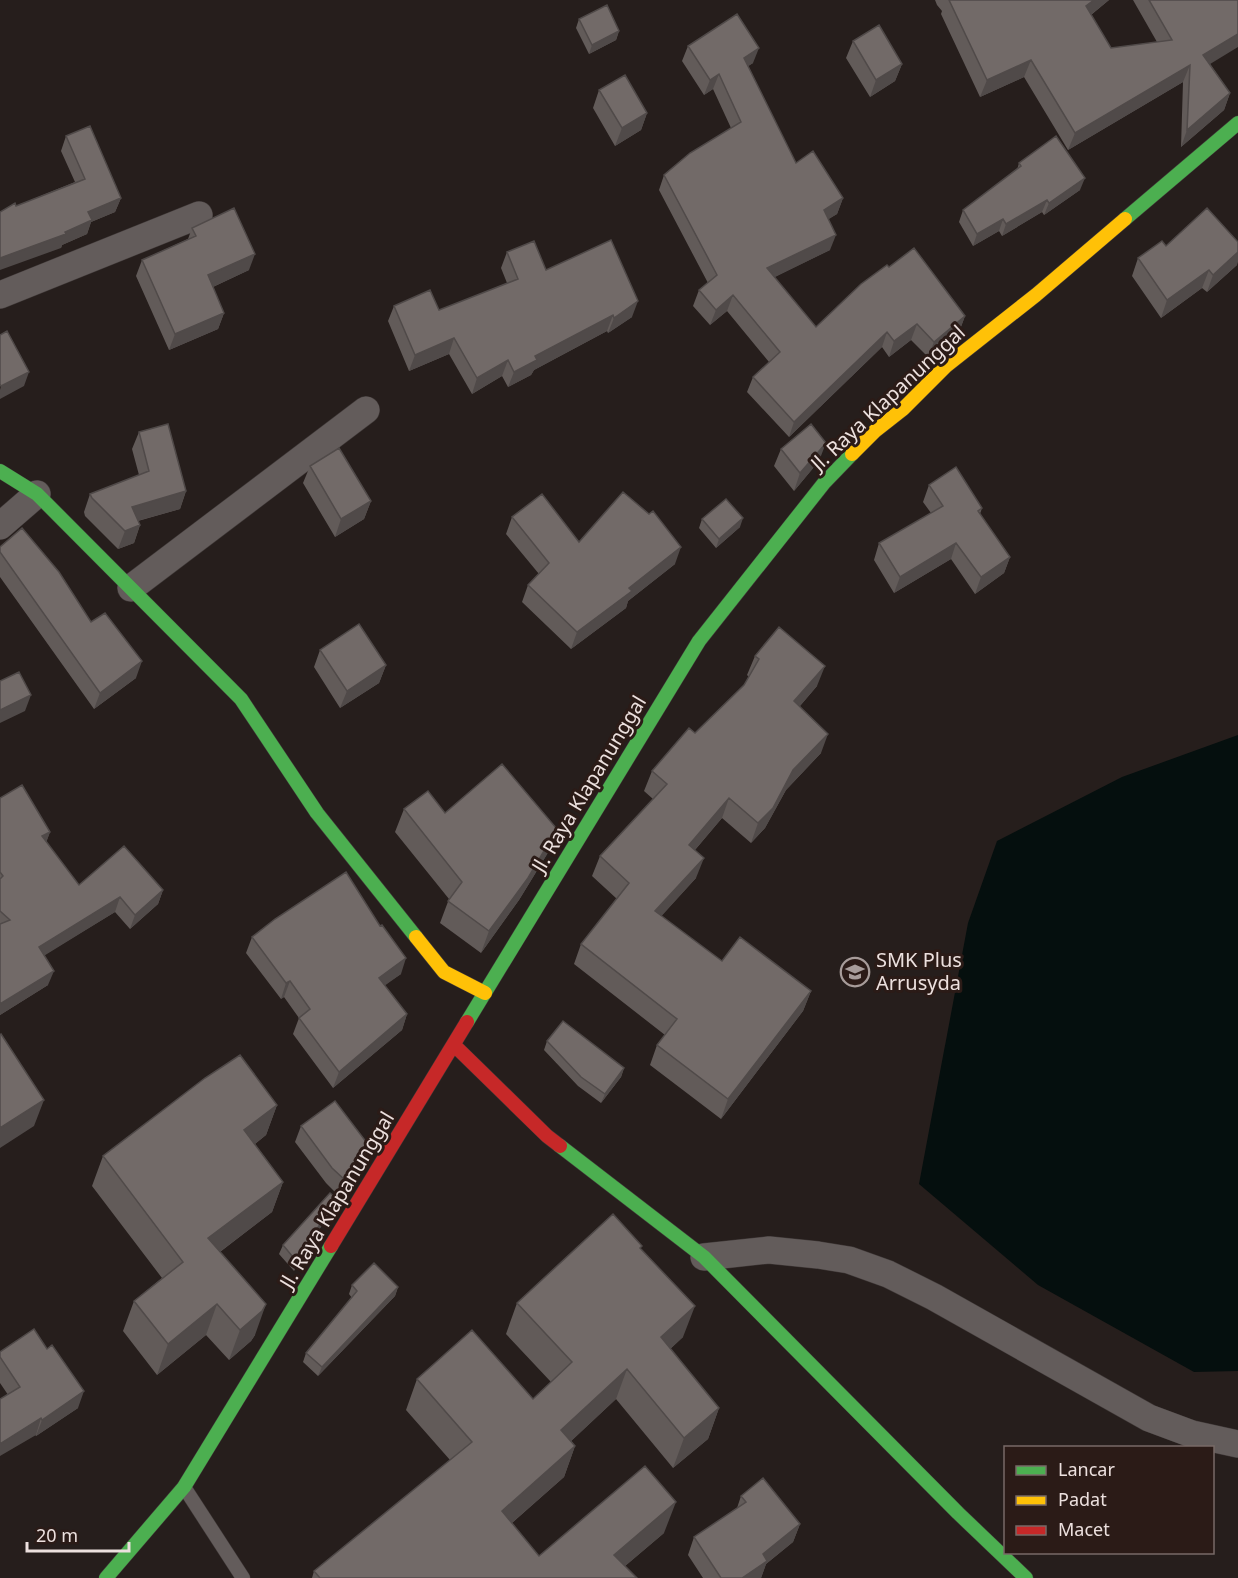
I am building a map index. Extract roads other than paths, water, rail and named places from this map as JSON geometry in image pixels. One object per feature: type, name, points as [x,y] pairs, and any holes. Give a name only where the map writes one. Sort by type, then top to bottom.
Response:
[{"type":"street","name":"Jl. Raya Klapanunggal","points":[[106,1578],[184,1487],[699,641],[825,483],[875,431],[903,409],[946,366],[1036,295],[1238,123]]},
{"type":"street","points":[[0,295],[199,215]]},
{"type":"street","points":[[131,588],[366,410]]},
{"type":"street","points":[[0,471],[37,494],[241,699],[317,813],[444,972],[485,993]]},
{"type":"street","points":[[0,526],[37,494]]},
{"type":"street","points":[[454,1045],[547,1136],[704,1257],[958,1513],[1026,1578]]},
{"type":"street","points":[[704,1257],[769,1250],[849,1260],[888,1274],[934,1297],[1149,1418],[1192,1434],[1238,1444]]},
{"type":"lane","points":[[184,1487],[243,1578]]},
{"type":"place","name":"SMK Plus Arrusyda","points":[[855,972]]}]
